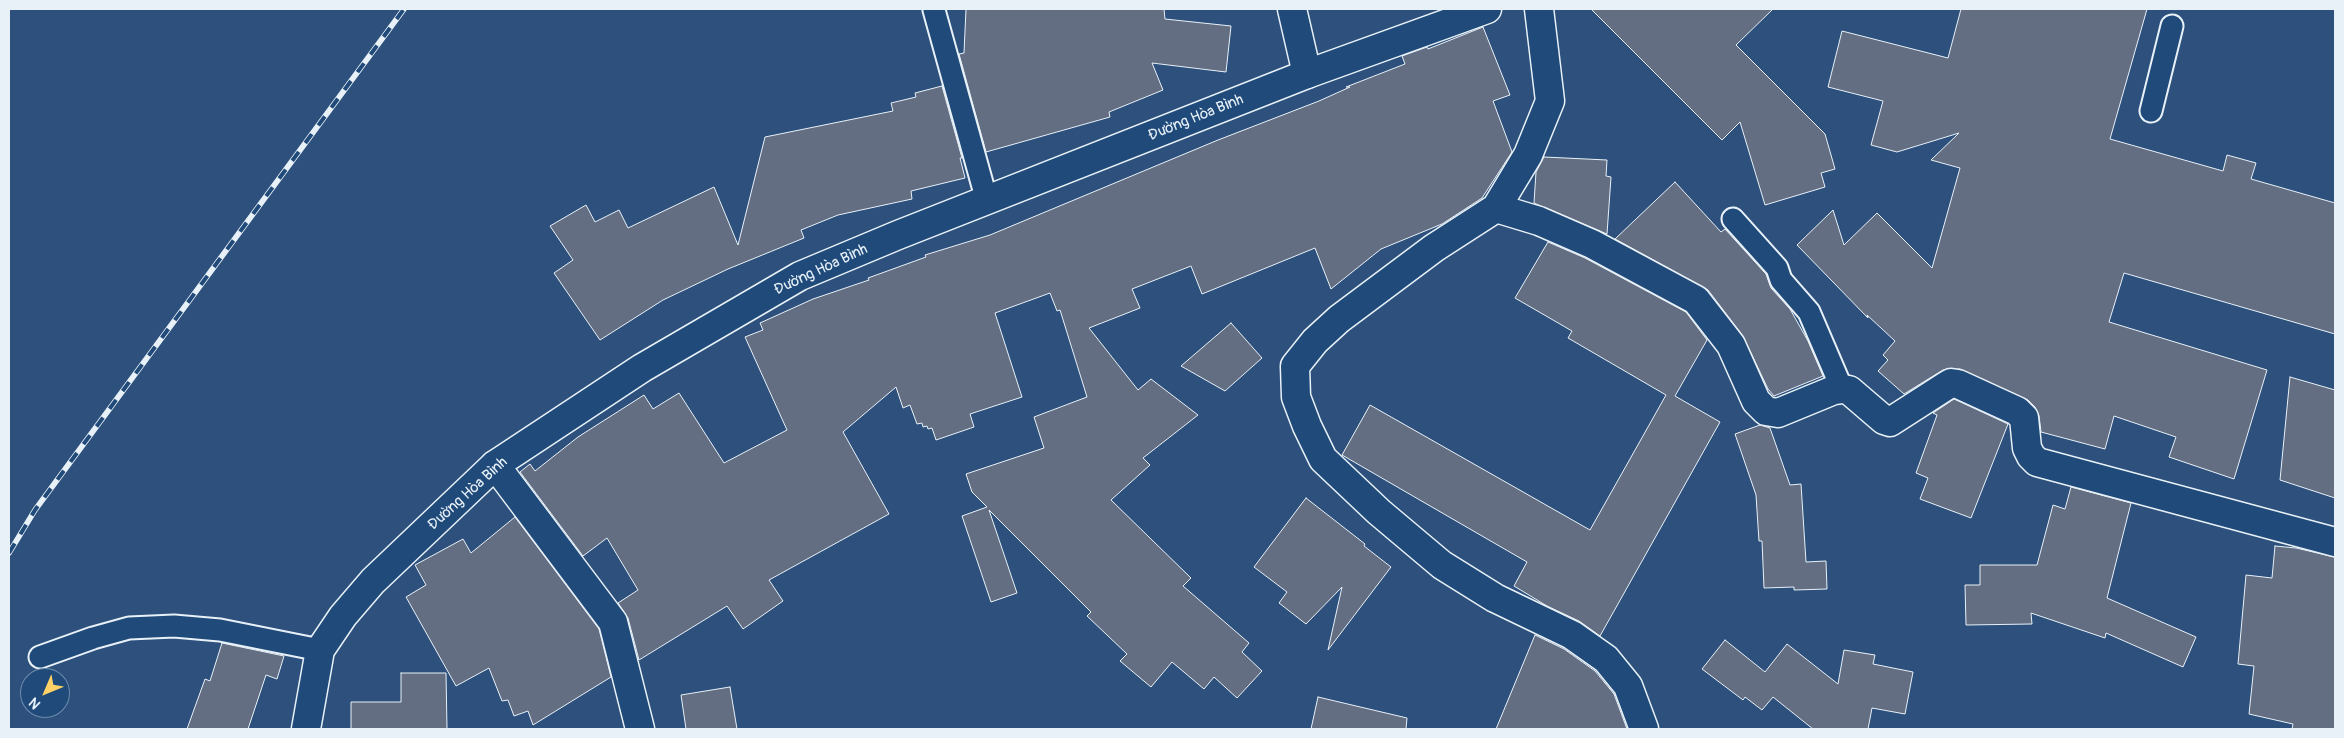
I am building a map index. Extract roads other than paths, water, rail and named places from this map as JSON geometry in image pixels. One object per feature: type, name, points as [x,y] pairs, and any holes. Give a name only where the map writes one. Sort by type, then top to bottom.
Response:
[{"type":"street","points":[[1292,9],[1306,74]]},
{"type":"street","name":"Đường Hòa Bình","points":[[306,729],[320,650],[343,616],[373,581],[495,466],[642,368],[800,276],[1306,74],[1488,9]]},
{"type":"street","points":[[1539,9],[1550,101],[1528,155],[1496,208],[1434,248],[1340,319],[1315,341],[1295,366],[1296,397],[1323,459],[1379,512],[1442,565],[1495,598],[1572,635],[1606,659],[1628,686],[1644,729]]},
{"type":"street","points":[[1496,208],[1539,221],[1592,244],[1696,300],[1731,345],[1756,400],[1766,411],[1778,413],[1834,390],[1842,389],[1849,390],[1884,420],[1890,422],[1946,386],[1952,383],[1958,384],[2017,412],[2024,418],[2027,448],[2031,456],[2038,462],[2335,542]]},
{"type":"street","points":[[495,466],[613,622],[640,729]]},
{"type":"lane","points":[[934,10],[988,201]]},
{"type":"lane","points":[[2151,111],[2172,26]]},
{"type":"lane","points":[[1733,219],[1777,268],[1781,280],[1809,312],[1842,389]]},
{"type":"lane","points":[[40,657],[93,638],[129,628],[174,626],[220,630],[320,650]]},
{"type":"railway","points":[[9,553],[35,510],[404,9]]}]
